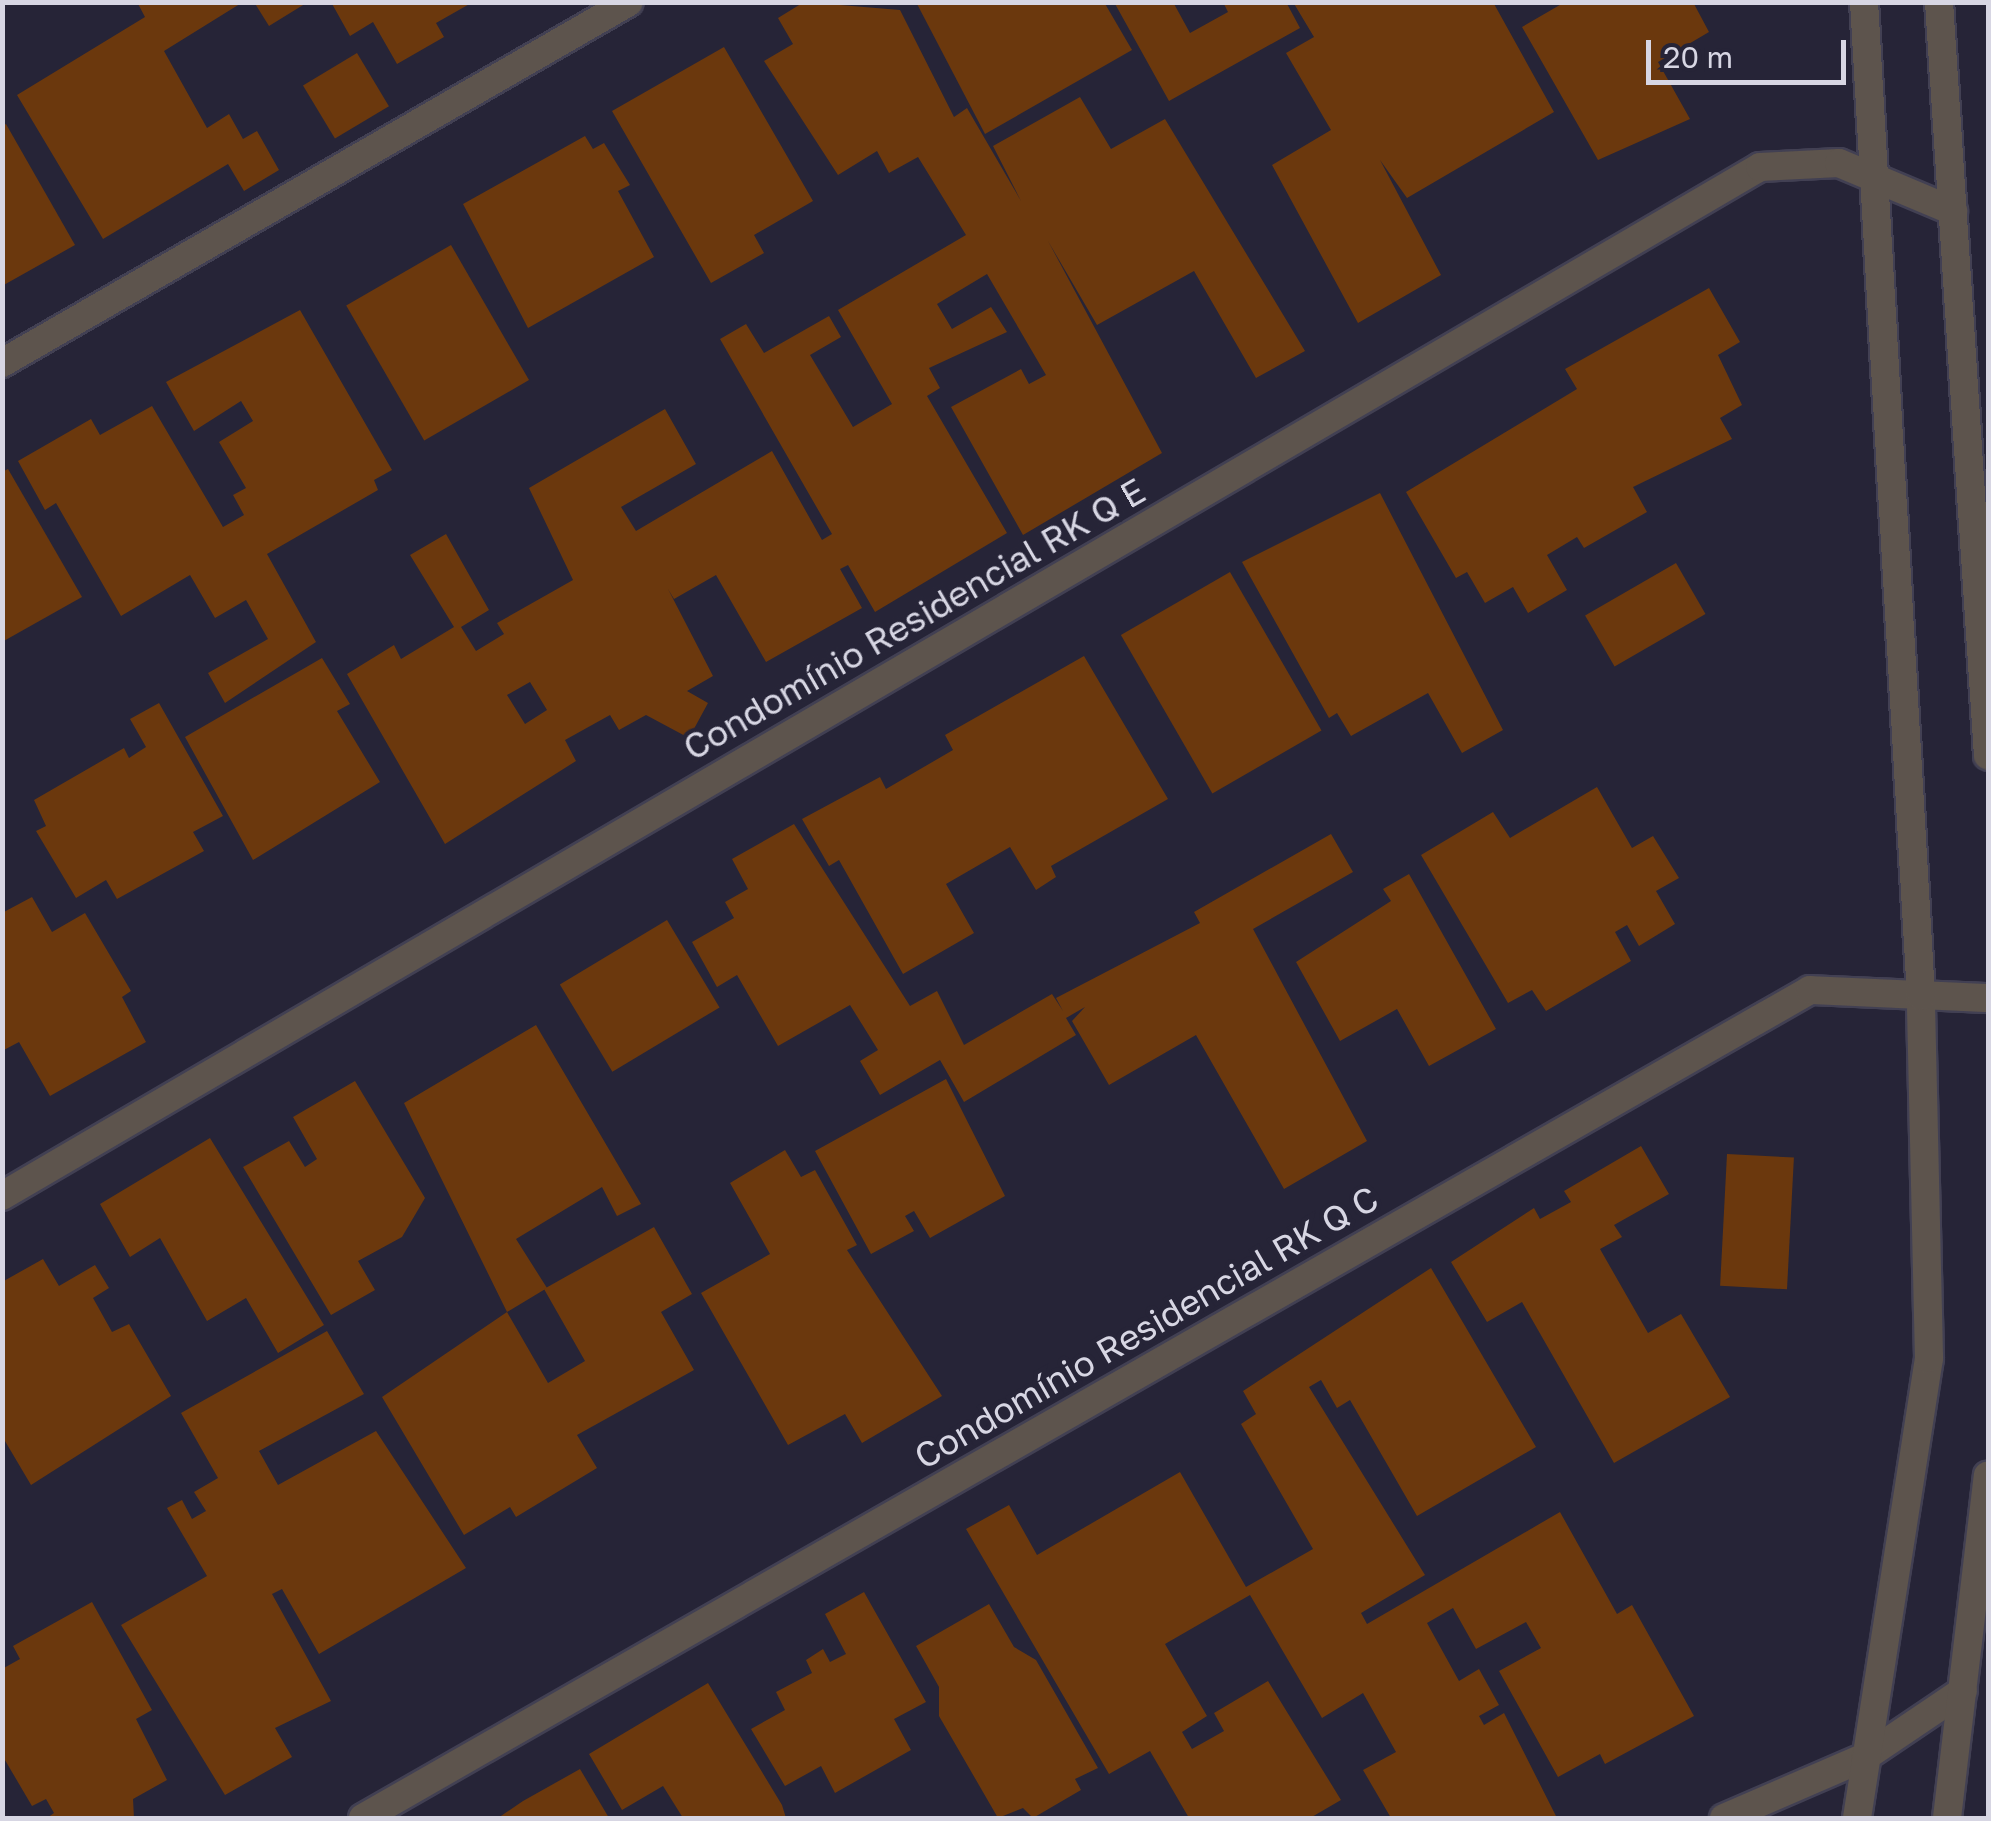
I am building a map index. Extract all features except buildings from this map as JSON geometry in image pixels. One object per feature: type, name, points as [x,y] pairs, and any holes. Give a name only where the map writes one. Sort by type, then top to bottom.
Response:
[{"type":"street","points":[[2,363],[629,2]]},
{"type":"street","points":[[1858,1818],[1929,1358],[1921,996],[1864,2]]},
{"type":"street","points":[[1939,2],[1988,755]]},
{"type":"street","name":"Condomínio Residencial RK Q E","points":[[2,1196],[1760,167],[1839,162],[1954,211]]},
{"type":"street","name":"Condomínio Residencial RK Q C","points":[[363,1818],[1810,990],[1988,998]]},
{"type":"street","points":[[1947,1818],[1988,1475]]},
{"type":"street","points":[[1724,1818],[1865,1757],[1963,1691]]}]
